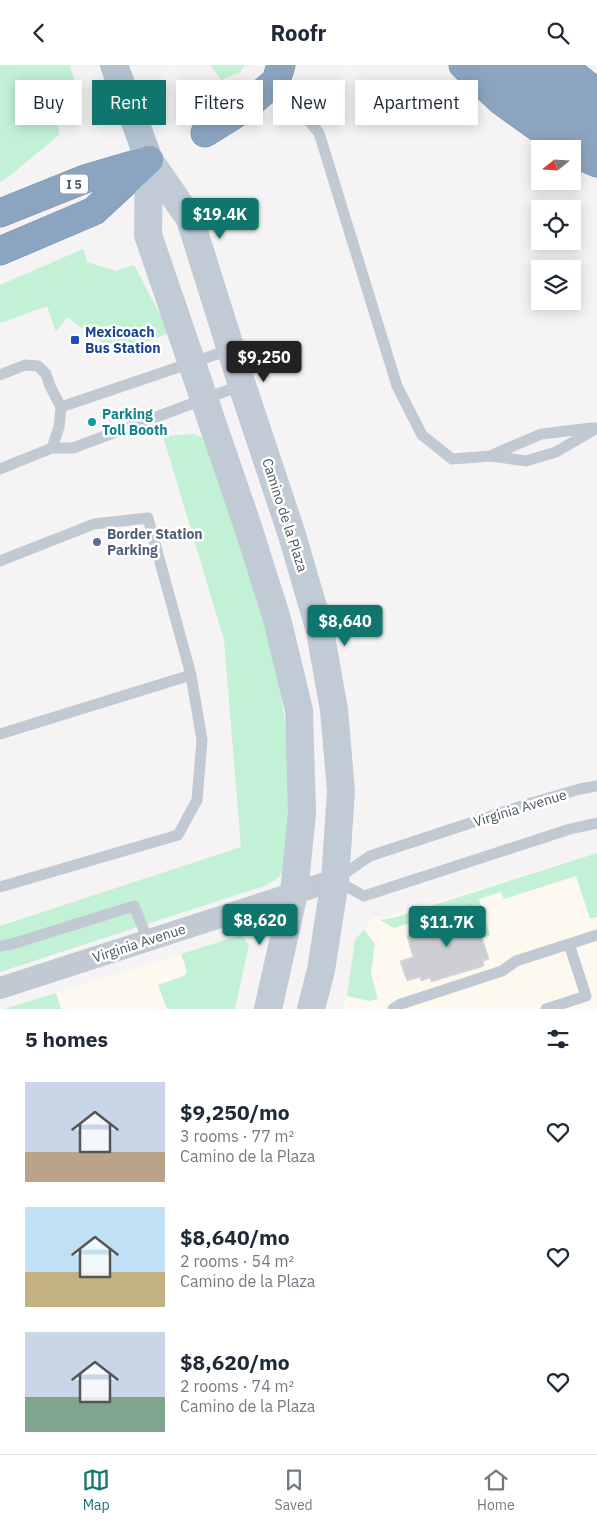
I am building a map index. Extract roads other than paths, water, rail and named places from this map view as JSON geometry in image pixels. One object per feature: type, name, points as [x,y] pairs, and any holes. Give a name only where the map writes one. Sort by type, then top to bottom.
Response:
[{"type":"highway","points":[[527,65],[597,119]]},
{"type":"highway","points":[[562,65],[597,93]]},
{"type":"highway","points":[[480,67],[514,85],[580,132],[597,140]]},
{"type":"highway","points":[[480,67],[500,101],[555,140]]},
{"type":"highway","points":[[205,133],[242,110],[279,73]]},
{"type":"highway","points":[[581,156],[597,163]]},
{"type":"highway","name":"I 5","points":[[0,213],[85,179],[149,160]]},
{"type":"highway","points":[[0,251],[94,211],[149,160]]},
{"type":"main road","name":"Camino de la Plaza","points":[[114,65],[149,160],[190,219],[242,385],[292,535],[320,631],[334,710],[341,791],[335,880],[322,970],[311,1009]]},
{"type":"main road","name":"Camino de la Plaza","points":[[149,160],[148,235],[277,619],[298,710],[302,813],[294,893],[268,1009]]},
{"type":"street","name":"Virginia Avenue","points":[[0,988],[335,880]]},
{"type":"lane","points":[[279,73],[319,133],[397,386],[422,435],[452,459],[491,456],[526,461],[556,451],[597,428]]},
{"type":"lane","points":[[61,407],[232,349]]},
{"type":"lane","points":[[0,375],[25,365],[38,366],[46,374],[61,407],[59,427],[52,448]]},
{"type":"lane","points":[[0,469],[52,448],[73,448],[242,385]]},
{"type":"lane","points":[[491,456],[541,434],[597,428]]},
{"type":"lane","points":[[0,561],[94,524],[148,518],[191,675],[202,740],[197,800],[178,835],[0,887]]},
{"type":"lane","points":[[0,734],[191,675]]},
{"type":"lane","name":"Virginia Avenue","points":[[335,880],[370,856],[531,803],[597,786]]},
{"type":"lane","points":[[335,880],[364,896],[570,829],[597,823]]},
{"type":"lane","points":[[0,946],[12,944],[134,906],[148,940]]},
{"type":"lane","points":[[393,1009],[402,1004],[502,971],[516,961],[597,935]]},
{"type":"lane","points":[[546,1009],[586,996],[569,945]]},
{"type":"place","name":"Mexicoach Bus Station","points":[[75,340]]},
{"type":"place","name":"Parking Toll Booth","points":[[92,422]]},
{"type":"place","name":"Border Station Parking","points":[[97,542]]}]
